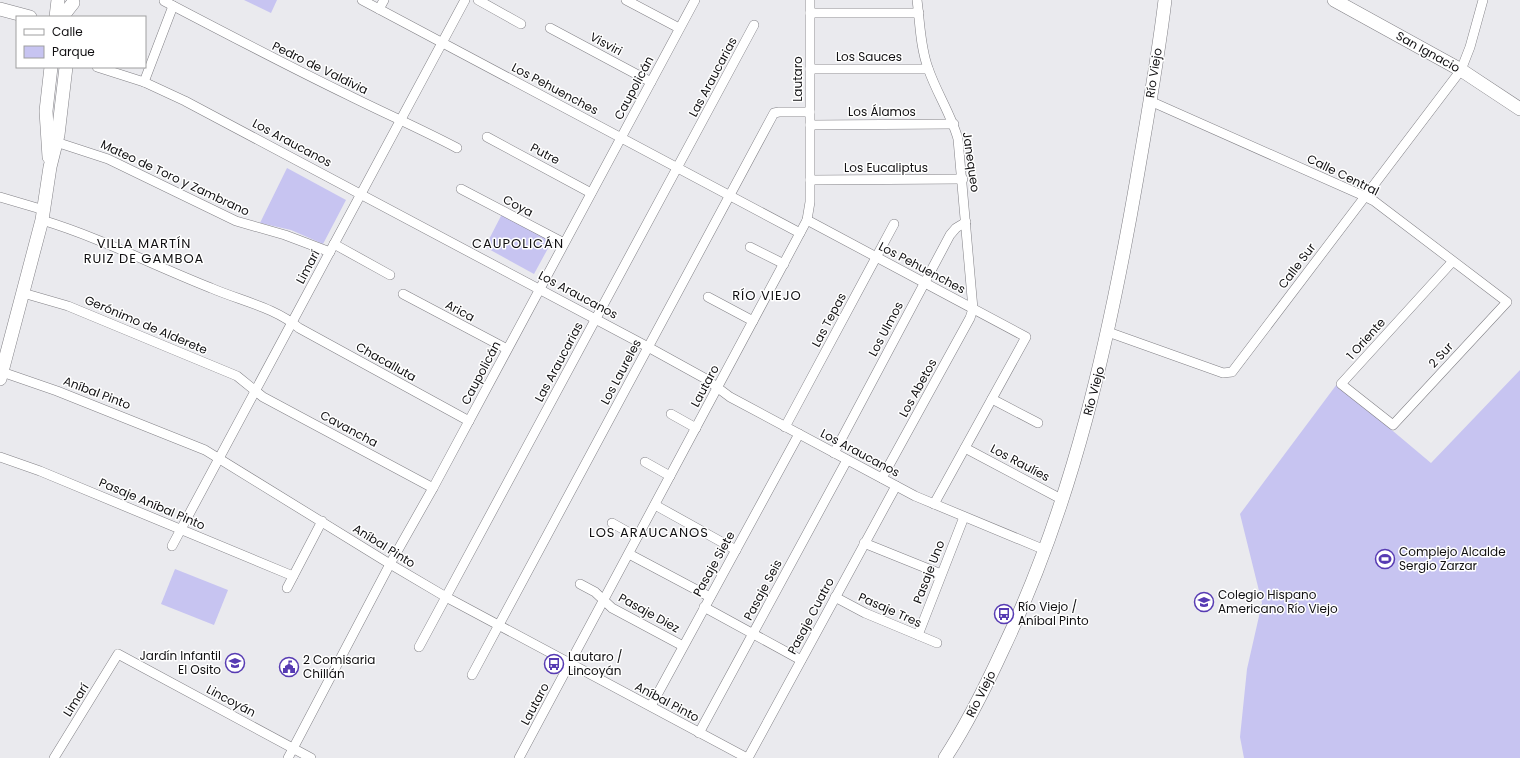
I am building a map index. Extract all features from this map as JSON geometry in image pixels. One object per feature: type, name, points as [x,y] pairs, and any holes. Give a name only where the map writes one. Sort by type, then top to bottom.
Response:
[{"type":"main road","points":[[56,16],[58,0]]},
{"type":"main road","name":"Río Viejo","points":[[945,758],[970,717],[1025,601],[1063,500],[1108,332],[1125,248],[1150,101],[1165,0]]},
{"type":"main road","name":"San Ignacio","points":[[1334,0],[1461,70],[1520,109]]},
{"type":"main road","points":[[63,16],[73,2]]},
{"type":"main road","points":[[71,16],[73,2]]},
{"type":"main road","points":[[0,9],[26,16]]},
{"type":"main road","points":[[50,167],[46,111],[51,68]]},
{"type":"main road","points":[[1,375],[43,215],[50,167],[56,142],[66,68]]},
{"type":"street","name":"Los Pehuenches","points":[[362,0],[800,234]]},
{"type":"street","points":[[379,9],[384,0]]},
{"type":"street","name":"Limarí","points":[[172,546],[465,0]]},
{"type":"street","points":[[478,0],[520,24]]},
{"type":"street","points":[[626,0],[679,28]]},
{"type":"street","name":"Caupolicán","points":[[288,758],[390,564],[433,488],[695,0]]},
{"type":"street","name":"Lautaro","points":[[520,758],[807,220],[810,202],[810,0]]},
{"type":"street","name":"Janequeo","points":[[917,0],[923,48],[928,69],[954,124],[958,139],[963,179],[973,309]]},
{"type":"street","name":"Calle Sur","points":[[1108,332],[1223,372],[1232,372],[1461,70],[1470,47],[1483,0]]},
{"type":"street","name":"Pedro de Valdivia","points":[[164,1],[275,60],[400,119],[457,148]]},
{"type":"street","points":[[144,82],[173,6]]},
{"type":"street","points":[[810,13],[919,13]]},
{"type":"street","name":"Las Araucarias","points":[[419,647],[754,25]]},
{"type":"street","name":"Visviri","points":[[550,28],[651,82]]},
{"type":"street","name":"Los Araucanos","points":[[99,68],[144,82],[184,101],[648,347],[706,379],[730,397],[896,486],[964,517],[1045,550]]},
{"type":"street","name":"Los Sauces","points":[[810,69],[928,69]]},
{"type":"street","name":"Calle Central","points":[[1150,101],[1364,196],[1508,302]]},
{"type":"street","name":"Los Laureles","points":[[472,675],[774,113],[810,112]]},
{"type":"street","name":"Los Álamos","points":[[810,125],[954,124]]},
{"type":"street","name":"Putre","points":[[487,137],[591,193]]},
{"type":"street","name":"Mateo de Toro y Zambrano","points":[[56,142],[108,159],[236,221],[332,248],[390,275]]},
{"type":"street","name":"Los Eucaliptus","points":[[810,180],[963,179]]},
{"type":"street","name":"Coya","points":[[461,189],[564,243]]},
{"type":"street","name":"Chacalluta","points":[[0,198],[43,215],[210,288],[285,317],[299,328],[469,421]]},
{"type":"street","name":"Los Pehuenches","points":[[807,220],[1026,337],[992,399]]},
{"type":"street","name":"Los Ulmos","points":[[834,453],[953,231],[966,222]]},
{"type":"street","name":"Las Tepas","points":[[786,427],[894,224]]},
{"type":"street","points":[[750,247],[784,264]]},
{"type":"street","name":"1 Oriente","points":[[1393,425],[1341,384],[1453,261]]},
{"type":"street","name":"Gerónimo de Alderete","points":[[23,293],[68,306],[128,330],[237,376],[255,390]]},
{"type":"street","name":"Arica","points":[[402,294],[507,350]]},
{"type":"street","points":[[708,297],[753,321]]},
{"type":"street","name":"2 Sur","points":[[1393,425],[1508,302]]},
{"type":"street","name":"Los Abetos","points":[[882,478],[970,318],[973,309]]},
{"type":"street","name":"Aníbal Pinto","points":[[1,375],[41,385],[178,438],[205,450],[446,597],[747,758]]},
{"type":"street","name":"Cavancha","points":[[255,390],[264,397],[433,488]]},
{"type":"street","points":[[934,504],[992,399],[1038,423]]},
{"type":"street","points":[[671,414],[696,428]]},
{"type":"street","name":"Pasaje Siete","points":[[650,706],[799,434]]},
{"type":"street","name":"Los Raulíes","points":[[965,448],[1063,500]]},
{"type":"street","name":"Pasaje Aníbal Pinto","points":[[0,457],[40,471],[293,576]]},
{"type":"street","name":"Pasaje Seis","points":[[699,732],[847,460]]},
{"type":"street","points":[[645,462],[670,476]]},
{"type":"street","name":"Pasaje Cuatro","points":[[747,758],[896,486]]},
{"type":"street","points":[[655,505],[736,550]]},
{"type":"street","name":"Pasaje Uno","points":[[918,635],[964,517]]},
{"type":"street","points":[[287,588],[322,521]]},
{"type":"street","points":[[612,523],[638,537]]},
{"type":"street","points":[[864,543],[941,574]]},
{"type":"street","points":[[629,554],[710,597]]},
{"type":"street","name":"Pasaje Diez","points":[[580,584],[595,592],[612,608],[683,646]]},
{"type":"street","name":"Pasaje Tres","points":[[835,597],[865,613],[937,643]]},
{"type":"street","points":[[704,607],[801,660]]},
{"type":"street","name":"Limarí","points":[[54,758],[118,654]]},
{"type":"street","name":"Lincoyán","points":[[118,654],[311,758]]},
{"type":"green space","points":[[244,0],[277,0],[271,13]]},
{"type":"green space","points":[[287,168],[346,200],[323,244],[291,230],[260,223]]},
{"type":"green space","points":[[502,214],[552,241],[534,274],[485,247]]},
{"type":"green space","name":"Complejo Alcalde Sergio Zarzar","points":[[1520,370],[1520,758],[1244,758],[1240,737],[1247,669],[1262,603],[1240,514],[1337,384],[1431,463]]},
{"type":"green space","points":[[175,569],[228,590],[214,625],[161,604]]},
{"type":"place","name":"Complejo Alcalde Sergio Zarzar","points":[[1385,559]]},
{"type":"place","name":"Colegio Hispano Americano Río Viejo","points":[[1204,602]]},
{"type":"place","name":"Río Viejo / Aníbal Pinto","points":[[1004,614]]},
{"type":"place","name":"Jardín Infantil El Osito","points":[[235,663]]},
{"type":"place","name":"Lautaro / Lincoyán","points":[[554,664]]},
{"type":"place","name":"2 Comisaria Chillán","points":[[289,667]]},
{"type":"district","name":"CAUPOLICÁN","points":[[518,243]]},
{"type":"district","name":"VILLA MARTÍN RUIZ DE GAMBOA","points":[[144,250]]},
{"type":"district","name":"RÍO VIEJO","points":[[767,295]]},
{"type":"district","name":"LOS ARAUCANOS","points":[[649,532]]}]
